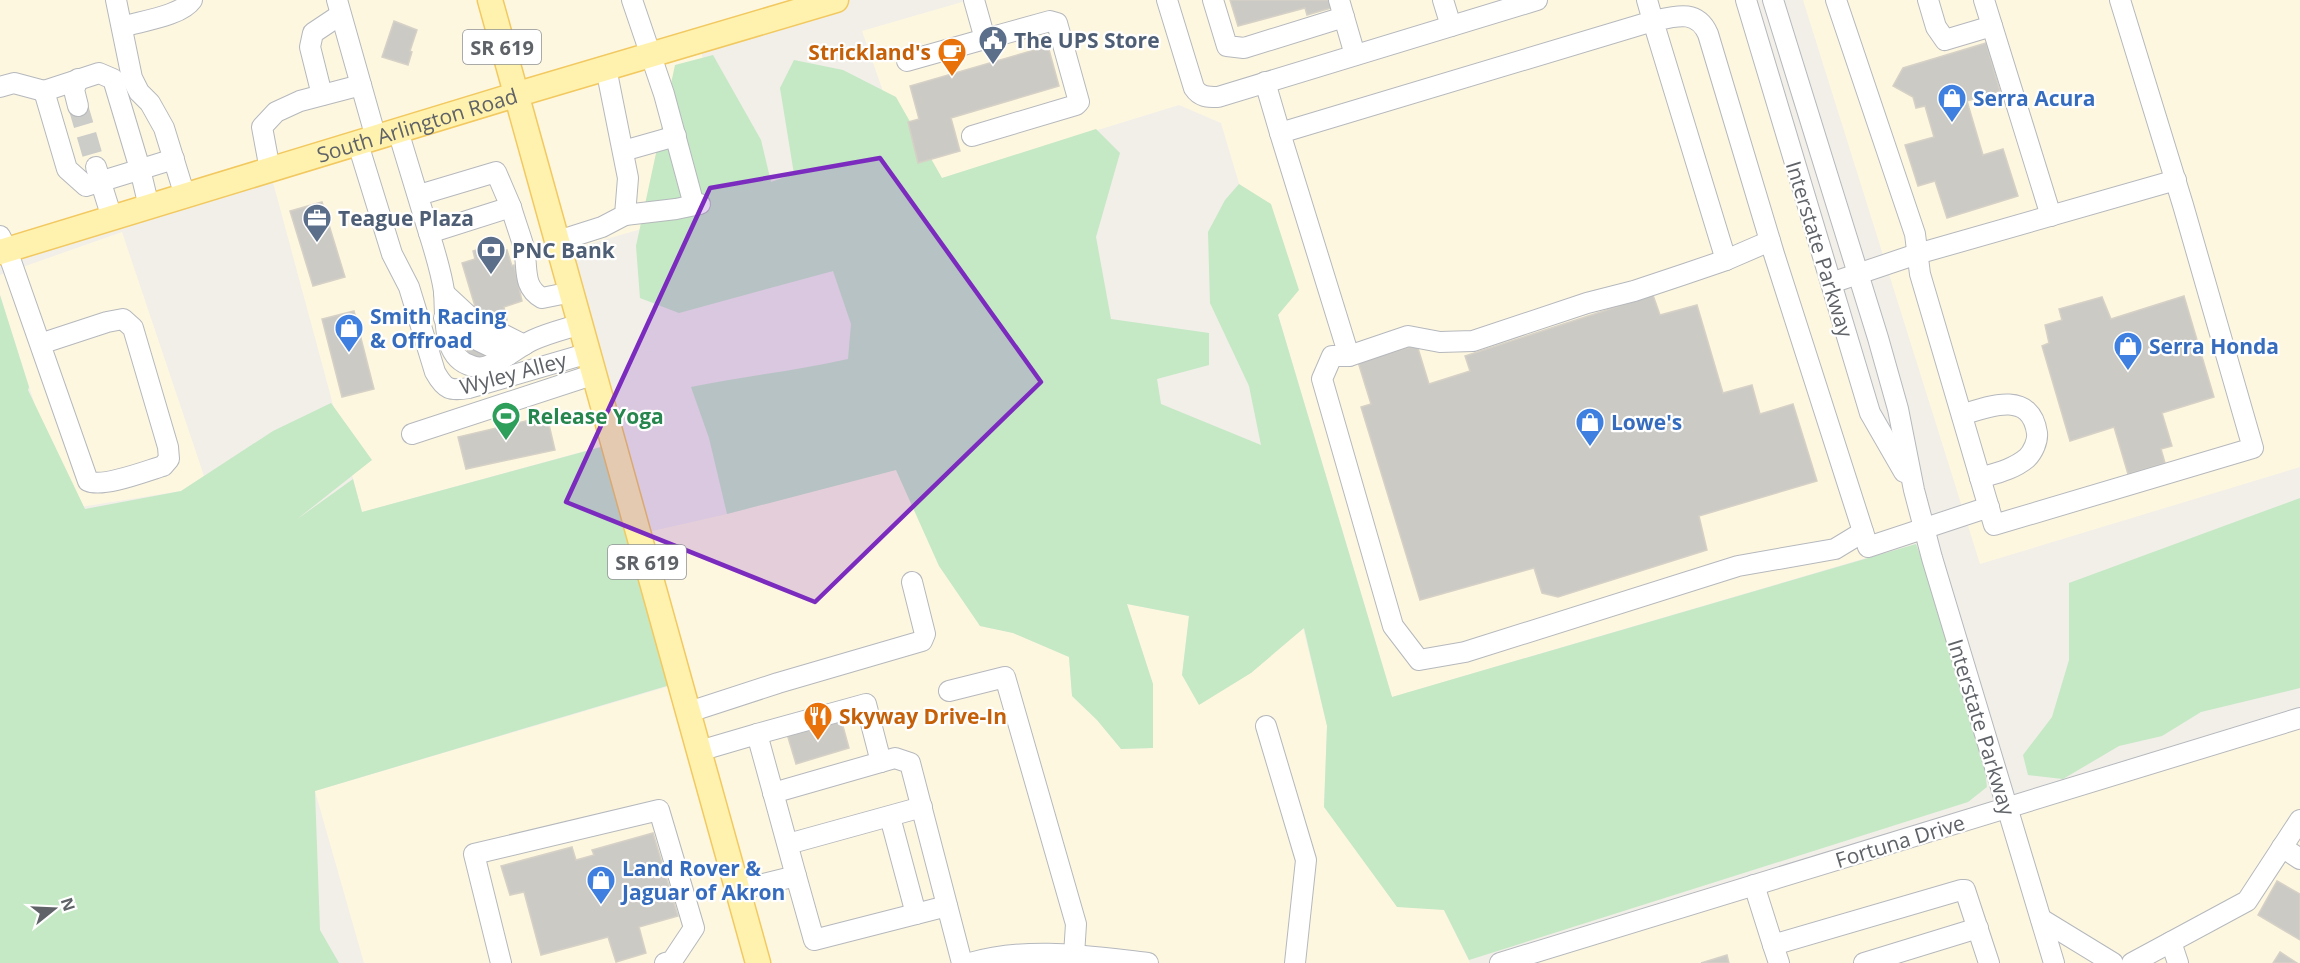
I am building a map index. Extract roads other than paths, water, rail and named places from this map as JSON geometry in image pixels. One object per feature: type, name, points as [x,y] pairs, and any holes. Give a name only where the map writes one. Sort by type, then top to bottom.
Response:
[{"type":"main road","name":"SR 619","points":[[490,0],[758,963]]},
{"type":"main road","name":"South Arlington Road","points":[[2,246],[112,218],[515,94],[650,56],[792,6],[836,0]]},
{"type":"street","points":[[116,0],[132,78],[164,128],[185,196]]},
{"type":"street","points":[[122,27],[177,12],[190,4],[192,0]]},
{"type":"street","points":[[558,241],[602,227],[625,215],[697,204],[632,0]]},
{"type":"street","points":[[974,0],[985,39]]},
{"type":"street","points":[[1167,0],[1194,88],[1197,94],[1210,97],[1218,97],[1531,1]]},
{"type":"street","points":[[1213,0],[1227,46],[1244,48],[1341,8],[1355,55]]},
{"type":"street","points":[[1443,0],[1451,26]]},
{"type":"street","points":[[1647,0],[1726,260]]},
{"type":"street","name":"Interstate Parkway","points":[[1746,0],[1870,413],[1914,490]]},
{"type":"street","name":"Interstate Parkway","points":[[1773,0],[1898,408],[1924,529],[2041,920],[2047,961]]},
{"type":"street","points":[[1836,0],[1915,234],[1920,274],[1994,525],[2253,448],[2176,180],[2120,0]]},
{"type":"street","points":[[1928,0],[1936,27],[1945,40],[1992,26]]},
{"type":"street","points":[[1984,0],[2050,216]]},
{"type":"street","points":[[322,95],[310,47],[313,33],[338,7],[377,138],[419,195],[439,266],[446,318],[462,342],[507,355],[534,339],[581,324]]},
{"type":"street","points":[[1280,133],[1653,21],[1692,17],[1703,22],[1868,547],[1989,507]]},
{"type":"street","points":[[907,61],[1050,21],[1057,22],[1079,102],[1076,105],[972,136]]},
{"type":"street","points":[[606,68],[628,178],[625,215]]},
{"type":"street","points":[[0,87],[14,83],[44,91],[99,73],[113,79],[149,207]]},
{"type":"street","points":[[78,79],[74,90],[78,106]]},
{"type":"street","points":[[1265,82],[1348,356]]},
{"type":"street","points":[[270,170],[262,127],[276,112],[300,101],[361,85]]},
{"type":"street","points":[[44,91],[68,170],[86,186],[98,174],[140,169],[174,159]]},
{"type":"street","points":[[623,151],[676,136]]},
{"type":"street","name":"Wyley Alley","points":[[377,138],[392,254],[409,287],[435,372],[442,384],[453,391],[592,364]]},
{"type":"street","points":[[419,195],[496,172],[511,207],[524,250],[525,272],[530,288],[542,298],[572,292]]},
{"type":"street","points":[[98,174],[112,218]]},
{"type":"street","points":[[1831,284],[1917,254],[2176,180]]},
{"type":"street","points":[[429,233],[511,207]]},
{"type":"street","points":[[1770,241],[1726,260],[1634,291],[1587,303],[1473,341],[1440,342],[1408,336],[1348,356],[1332,356],[1322,379],[1393,626],[1419,660],[1464,652],[1738,566],[1835,549],[1863,532]]},
{"type":"street","points":[[2,246],[40,344],[88,481],[93,484],[104,483],[163,466],[169,459],[168,447],[133,328],[123,319],[40,344]]},
{"type":"street","points":[[446,318],[471,318],[507,355]]},
{"type":"street","points":[[412,434],[592,364]]},
{"type":"street","points":[[1962,415],[1995,405],[2014,405],[2026,410],[2035,422],[2038,436],[2029,457],[2012,468],[1980,478]]},
{"type":"street","points":[[689,712],[922,641],[925,634],[912,582]]},
{"type":"street","points":[[950,691],[1005,677],[1076,924],[1074,955]]},
{"type":"street","points":[[699,751],[866,704],[881,762]]},
{"type":"street","name":"Fortuna Drive","points":[[1500,963],[1539,957],[1754,885],[2300,718]]},
{"type":"street","points":[[1266,726],[1305,860],[1294,963]]},
{"type":"street","points":[[757,734],[814,940],[947,906]]},
{"type":"street","points":[[773,793],[895,758],[910,763],[962,963]]},
{"type":"street","points":[[788,844],[922,807]]},
{"type":"street","points":[[501,963],[474,854],[660,810],[694,928],[672,961],[665,963]]},
{"type":"street","points":[[890,817],[916,914]]},
{"type":"street","points":[[2132,963],[2247,901],[2300,820]]},
{"type":"street","points":[[2282,848],[2300,859]]},
{"type":"street","points":[[738,890],[796,876]]},
{"type":"street","points":[[1754,885],[1776,954],[1961,890],[1967,894],[1989,963]]},
{"type":"street","points":[[2041,920],[2113,963]]},
{"type":"street","points":[[1864,963],[1978,928]]},
{"type":"street","points":[[2171,942],[2178,963]]},
{"type":"street","points":[[970,963],[998,956],[1034,952],[1148,963]]},
{"type":"tunnel","points":[[78,106],[96,167]]},
{"type":"place","name":"The UPS Store","points":[[993,66]]},
{"type":"place","name":"Strickland's","points":[[952,78]]},
{"type":"place","name":"Serra Acura","points":[[1952,124]]},
{"type":"place","name":"Teague Plaza","points":[[317,244]]},
{"type":"place","name":"PNC Bank","points":[[491,276]]},
{"type":"place","name":"Smith Racing & Offroad","points":[[349,354]]},
{"type":"place","name":"Serra Honda","points":[[2128,372]]},
{"type":"place","name":"Release Yoga","points":[[506,442]]},
{"type":"place","name":"Lowe's","points":[[1590,448]]},
{"type":"place","name":"Skyway Drive-In","points":[[818,742]]},
{"type":"place","name":"Land Rover & Jaguar of Akron","points":[[601,906]]}]
